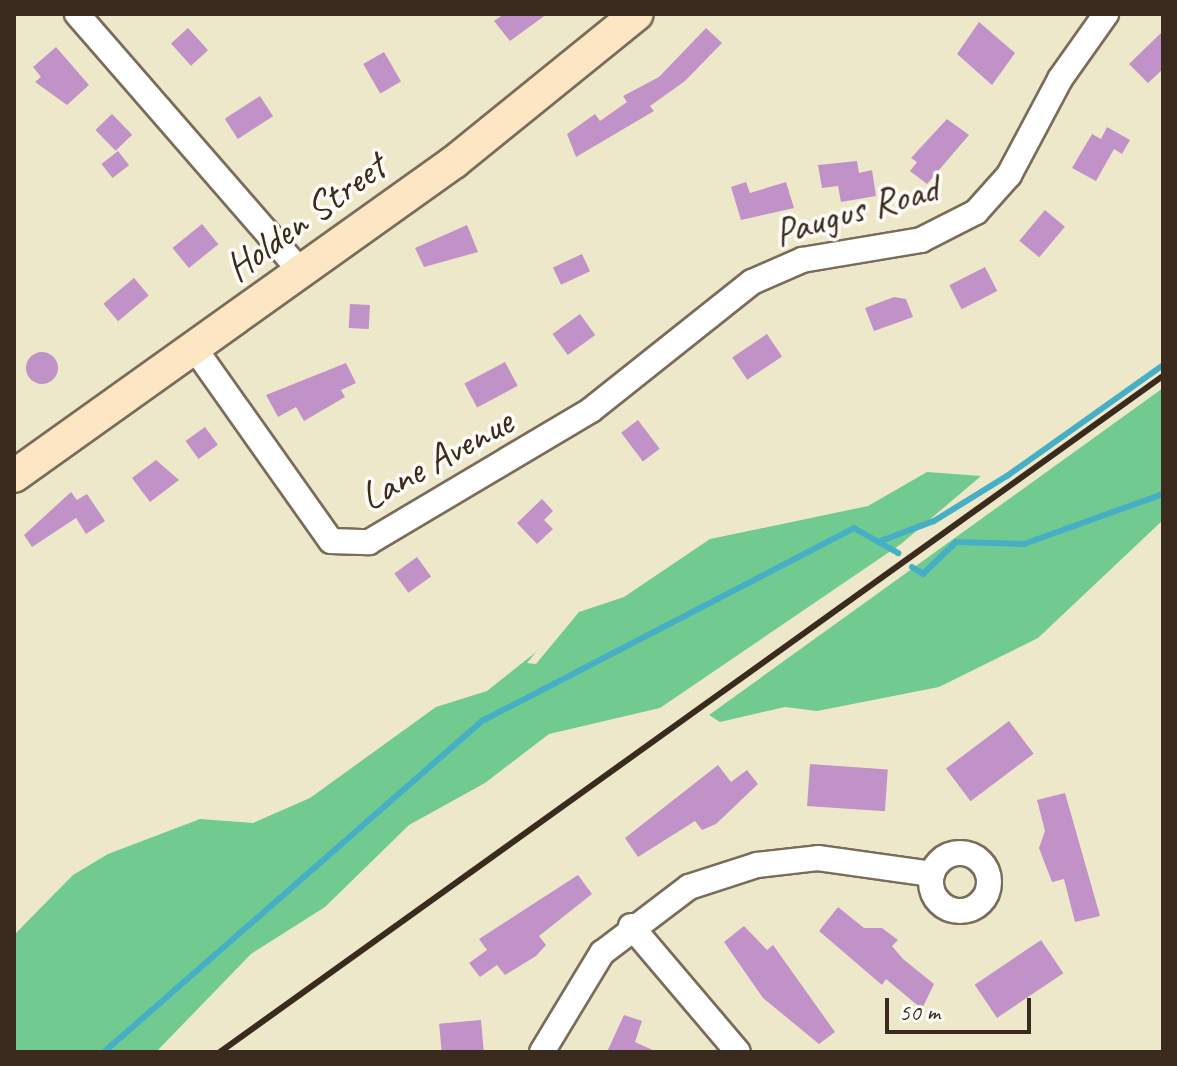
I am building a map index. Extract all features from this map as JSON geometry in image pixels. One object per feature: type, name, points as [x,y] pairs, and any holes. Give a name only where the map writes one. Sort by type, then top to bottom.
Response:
[{"type":"main road","name":"Holden Street","points":[[14,476],[301,272],[637,14]]},
{"type":"street","points":[[77,14],[301,272]]},
{"type":"street","name":"Paugus Road","points":[[681,338],[733,294],[785,266],[921,240],[976,212],[1009,175],[1060,79],[1106,14]]},
{"type":"street","name":"Lane Avenue","points":[[195,349],[331,541],[369,542],[521,457],[681,338]]},
{"type":"street","points":[[542,1052],[586,973],[631,926],[689,887],[757,865],[845,859],[932,874]]},
{"type":"street","points":[[631,926],[738,1052]]},
{"type":"green space","points":[[1163,388],[1163,520],[1038,638],[939,687],[817,711],[785,707],[720,722],[709,715]]},
{"type":"green space","points":[[927,472],[981,476],[901,544],[660,708],[549,734],[485,783],[409,825],[325,907],[251,954],[156,1052],[14,1052],[14,935],[73,875],[108,854],[200,819],[253,823],[310,798],[436,707],[487,691],[536,652],[527,663],[536,664],[579,612],[624,597],[710,539],[868,506]]},
{"type":"building","points":[[504,14],[547,14],[510,41],[494,21]]},
{"type":"building","points":[[979,22],[1015,53],[992,85],[957,54]]},
{"type":"building","points":[[188,28],[208,50],[191,66],[171,43]]},
{"type":"building","points":[[706,28],[722,43],[685,81],[650,106],[654,111],[576,157],[567,134],[595,114],[600,121],[627,102],[623,96],[659,77]]},
{"type":"building","points":[[1163,31],[1163,69],[1148,83],[1129,64]]},
{"type":"building","points":[[56,47],[89,85],[67,105],[35,82],[41,77],[33,67]]},
{"type":"building","points":[[384,52],[401,81],[380,93],[363,64]]},
{"type":"building","points":[[260,96],[273,116],[238,139],[225,119]]},
{"type":"building","points":[[112,114],[132,135],[116,151],[95,130]]},
{"type":"building","points":[[947,119],[969,135],[927,184],[910,171],[917,162],[911,158]]},
{"type":"building","points":[[1107,127],[1130,140],[1122,154],[1114,149],[1096,181],[1072,168],[1092,134],[1101,139]]},
{"type":"building","points":[[118,151],[129,165],[113,178],[101,164]]},
{"type":"building","points":[[857,161],[859,173],[872,170],[876,196],[841,202],[838,186],[822,188],[818,165]]},
{"type":"building","points":[[746,182],[750,193],[786,182],[794,208],[741,220],[731,187]]},
{"type":"building","points":[[1045,210],[1065,227],[1039,257],[1019,241]]},
{"type":"building","points":[[202,224],[218,244],[189,268],[172,248]]},
{"type":"building","points":[[467,225],[478,252],[424,267],[415,248]]},
{"type":"building","points":[[582,254],[590,271],[561,285],[553,268]]},
{"type":"building","points":[[985,267],[997,291],[962,309],[949,285]]},
{"type":"building","points":[[134,278],[149,296],[118,321],[103,304]]},
{"type":"building","points":[[894,297],[906,299],[913,317],[874,331],[865,308]]},
{"type":"building","points":[[350,304],[370,305],[369,329],[349,328]]},
{"type":"building","points":[[580,314],[595,335],[568,355],[552,334]]},
{"type":"building","points":[[767,334],[782,356],[747,380],[732,357]]},
{"type":"building","points":[[42,352],[53,357],[58,368],[53,379],[42,384],[31,379],[26,368],[31,357]]},
{"type":"building","points":[[505,362],[518,386],[477,407],[464,384]]},
{"type":"building","points":[[346,363],[356,383],[341,390],[345,397],[304,421],[296,407],[278,417],[266,395]]},
{"type":"building","points":[[638,420],[660,449],[643,461],[621,433]]},
{"type":"building","points":[[205,427],[218,445],[199,459],[186,441]]},
{"type":"building","points":[[156,460],[179,480],[150,502],[132,478]]},
{"type":"building","points":[[71,492],[77,500],[87,494],[105,521],[86,534],[76,518],[32,547],[24,535]]},
{"type":"building","points":[[542,499],[553,511],[544,520],[553,529],[537,544],[517,523]]},
{"type":"building","points":[[417,557],[431,576],[408,593],[394,573]]},
{"type":"building","points":[[1009,721],[1034,754],[971,801],[946,769]]},
{"type":"building","points":[[810,764],[888,769],[885,811],[807,806]]},
{"type":"building","points":[[718,765],[731,782],[747,770],[758,784],[716,824],[702,830],[695,821],[638,857],[625,838]]},
{"type":"building","points":[[1065,793],[1100,916],[1075,922],[1064,879],[1052,882],[1039,848],[1045,831],[1037,800]]},
{"type":"building","points":[[578,875],[592,894],[539,936],[546,945],[536,956],[505,975],[497,965],[480,977],[469,963],[487,950],[479,939]]},
{"type":"building","points":[[838,907],[864,928],[882,928],[898,940],[892,946],[934,984],[922,1009],[886,979],[882,985],[819,931]]},
{"type":"building","points":[[744,926],[767,950],[773,945],[835,1032],[819,1044],[763,998],[724,942]]},
{"type":"building","points":[[1041,940],[1063,973],[997,1018],[975,985]]},
{"type":"building","points":[[624,1015],[642,1021],[635,1042],[657,1052],[607,1052]]},
{"type":"building","points":[[481,1020],[484,1052],[442,1052],[439,1024]]},
{"type":"waterway","points":[[878,542],[934,521],[1007,476],[1163,365]]},
{"type":"waterway","points":[[912,567],[923,574],[956,542],[1024,544],[1163,494]]},
{"type":"waterway","points":[[104,1052],[482,721],[854,528],[898,553]]},
{"type":"railway","points":[[220,1052],[1163,376]]}]
